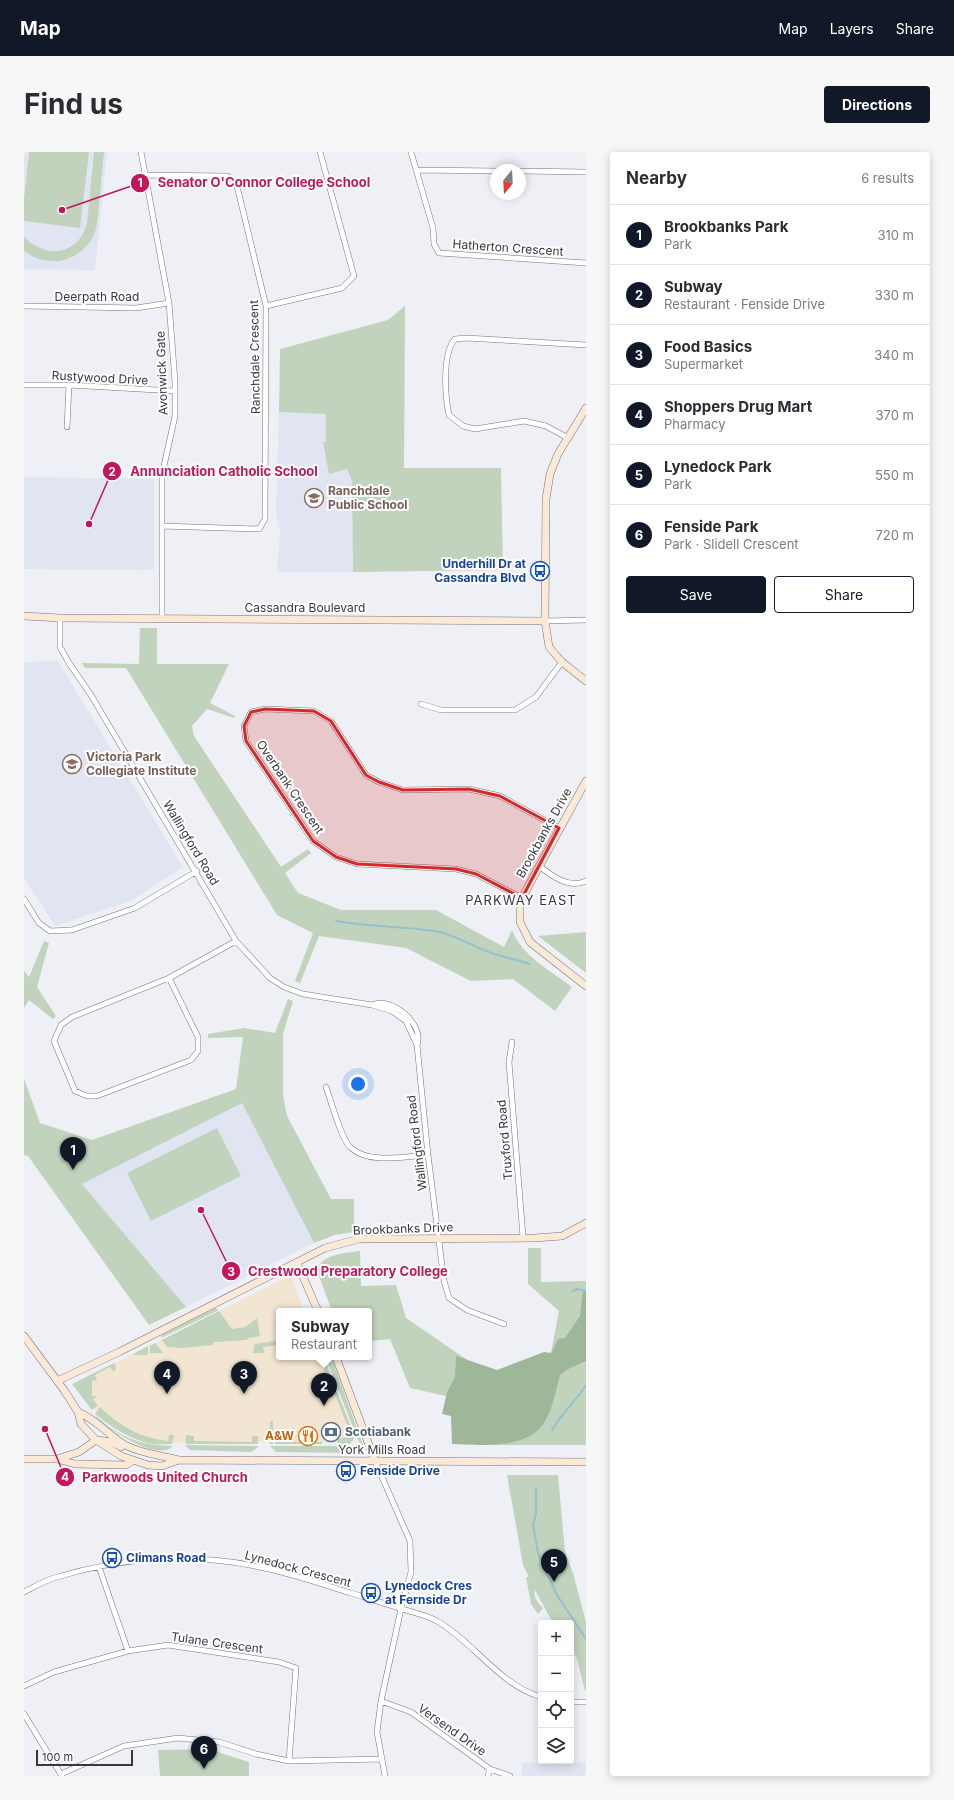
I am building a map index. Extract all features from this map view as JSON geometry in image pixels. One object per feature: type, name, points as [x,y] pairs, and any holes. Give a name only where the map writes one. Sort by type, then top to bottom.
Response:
[{"type":"street","name":"Avonwick Gate","points":[[141,152],[144,175],[169,303],[175,391],[175,416],[162,475],[162,618]]},
{"type":"street","points":[[266,306],[342,288],[354,276],[320,152]]},
{"type":"street","name":"Hatherton Crescent","points":[[411,152],[418,170],[433,228],[434,244],[439,253],[586,263]]},
{"type":"street","points":[[418,170],[490,171]]},
{"type":"street","points":[[526,171],[586,172]]},
{"type":"street","name":"Ranchdale Crescent","points":[[144,175],[227,176],[236,182],[266,306],[265,519],[259,529],[162,526]]},
{"type":"street","name":"Deerpath Road","points":[[24,306],[136,308],[169,303]]},
{"type":"street","points":[[568,438],[546,426],[524,421],[475,429],[464,426],[449,415],[446,398],[448,352],[455,339],[466,338],[586,345]]},
{"type":"street","name":"Rustywood Drive","points":[[24,385],[175,391]]},
{"type":"street","points":[[67,427],[69,386]]},
{"type":"street","points":[[586,408],[553,463],[546,499],[545,621],[549,647],[562,662],[586,681]]},
{"type":"street","name":"Cassandra Boulevard","points":[[24,616],[60,618],[586,620]]},
{"type":"street","name":"Wallingford Road","points":[[60,618],[60,647],[91,695],[197,871],[236,940],[270,978],[284,987],[303,994],[372,1005],[399,1015],[411,1030],[417,1045],[428,1155],[440,1239],[444,1281],[448,1298],[467,1310],[504,1324]]},
{"type":"street","points":[[421,704],[441,710],[515,710],[536,697],[562,662]]},
{"type":"street","name":"Overbank Crescent","points":[[522,898],[476,874],[456,869],[438,867],[357,864],[336,857],[312,841],[246,741],[244,726],[251,712],[265,708],[314,711],[331,721],[366,775],[379,782],[402,790],[468,789],[500,796],[559,828]]},
{"type":"street","name":"Brookbanks Drive","points":[[586,781],[559,828],[522,898],[520,905],[520,922],[530,942],[586,986]]},
{"type":"street","points":[[539,866],[547,872],[571,884],[579,884],[586,881]]},
{"type":"street","points":[[24,899],[39,923],[50,931],[72,930],[135,908],[197,871]]},
{"type":"street","points":[[169,978],[198,1037],[198,1051],[191,1060],[97,1096],[87,1096],[75,1091],[54,1041],[61,1025],[72,1017],[169,978],[236,940]]},
{"type":"street","name":"Truxford Road","points":[[512,1042],[509,1062],[523,1237]]},
{"type":"street","points":[[326,1087],[343,1136],[349,1147],[362,1155],[378,1158],[428,1155]]},
{"type":"street","name":"Brookbanks Drive","points":[[57,1381],[325,1248],[359,1239],[562,1236],[586,1223]]},
{"type":"street","points":[[297,1263],[317,1308]]},
{"type":"street","points":[[24,1336],[78,1412],[79,1422],[96,1440],[112,1442],[142,1455],[148,1453]]},
{"type":"street","points":[[337,1360],[375,1461],[410,1541],[411,1572],[401,1609],[381,1701],[377,1732],[385,1776]]},
{"type":"street","name":"York Mills Road","points":[[78,1412],[90,1417],[126,1446],[178,1460],[586,1462]]},
{"type":"street","name":"York Mills Road","points":[[57,1459],[79,1452],[96,1440],[109,1450],[132,1461],[162,1466],[178,1460]]},
{"type":"street","name":"York Mills Road","points":[[24,1459],[57,1459],[74,1464],[126,1465],[132,1461]]},
{"type":"street","name":"Lynedock Crescent","points":[[24,1592],[53,1578],[99,1567],[142,1560],[194,1559],[243,1564],[290,1575],[426,1617],[442,1625],[508,1682],[524,1691],[538,1696]]},
{"type":"street","points":[[99,1567],[128,1651]]},
{"type":"street","name":"Tulane Crescent","points":[[24,1686],[54,1672],[128,1651],[168,1645],[279,1662],[296,1668],[289,1761]]},
{"type":"street","name":"Versend Drive","points":[[381,1701],[410,1712],[490,1769],[510,1776]]},
{"type":"street","points":[[574,1702],[586,1702]]},
{"type":"street","points":[[24,1714],[62,1775],[124,1746],[178,1738],[219,1742],[256,1754],[289,1761],[382,1759]]},
{"type":"street","points":[[488,1776],[490,1769]]},
{"type":"highlighted area","points":[[265,709],[314,711],[331,721],[366,775],[379,782],[403,790],[469,789],[500,796],[559,828],[522,898],[476,874],[456,869],[357,864],[336,857],[313,841],[246,741],[244,726],[251,712]]},
{"type":"shaded area","points":[[24,152],[107,152],[95,270],[24,269]]},
{"type":"shaded area","name":"Ranchdale Public School","points":[[279,412],[326,413],[326,442],[337,442],[352,481],[353,572],[277,572],[280,533],[276,514]]},
{"type":"shaded area","points":[[24,477],[154,479],[154,570],[24,569]]},
{"type":"shaded area","name":"Victoria Park Collegiate Institute","points":[[58,661],[183,867],[131,901],[55,926],[24,878],[24,662]]},
{"type":"shaded area","points":[[242,1102],[314,1243],[186,1307],[81,1184]]},
{"type":"shaded area","points":[[291,1275],[303,1308],[276,1308],[276,1360],[323,1360],[355,1442],[172,1443],[148,1441],[103,1418],[75,1383]]},
{"type":"shaded area","points":[[574,1762],[586,1762],[586,1776],[522,1776],[522,1763],[574,1764]]},
{"type":"green space","points":[[29,152],[89,152],[80,228],[24,221],[24,200]]},
{"type":"green space","points":[[94,152],[104,152],[97,225],[93,237],[81,251],[65,260],[49,261],[36,258],[28,254],[24,251],[24,237],[42,249],[60,251],[76,243],[82,235],[87,224]]},
{"type":"green space","points":[[405,306],[404,468],[501,468],[503,570],[353,572],[352,481],[347,469],[329,474],[323,442],[326,442],[326,414],[279,412],[280,349],[388,320]]},
{"type":"green space","points":[[140,628],[157,628],[157,664],[229,664],[210,703],[235,716],[234,718],[207,709],[192,726],[194,736],[281,867],[308,849],[311,853],[285,873],[298,893],[341,910],[436,910],[504,947],[512,930],[523,948],[530,955],[546,969],[572,987],[555,1011],[513,979],[471,981],[406,948],[319,936],[300,983],[295,981],[313,933],[277,915],[126,668],[85,668],[82,663],[139,664]]},
{"type":"green space","points":[[586,932],[586,973],[538,936]]},
{"type":"green space","points":[[44,941],[49,943],[37,987],[56,1016],[53,1019],[29,1000],[24,1008],[24,971],[29,977]]},
{"type":"green space","points":[[288,999],[293,1001],[283,1034],[283,1095],[287,1116],[331,1199],[354,1199],[354,1232],[335,1235],[314,1243],[242,1103],[82,1184],[186,1307],[149,1325],[28,1156],[24,1155],[24,1079],[40,1123],[92,1140],[236,1089],[243,1037],[208,1038],[208,1034],[244,1028],[275,1033]]},
{"type":"green space","points":[[217,1128],[241,1176],[151,1221],[127,1173]]},
{"type":"green space","points":[[528,1248],[541,1248],[541,1282],[586,1281],[586,1445],[477,1445],[477,1403],[410,1388],[390,1339],[372,1341],[372,1308],[331,1308],[317,1271],[319,1265],[323,1261],[334,1255],[360,1251],[361,1286],[396,1285],[406,1318],[479,1368],[514,1373],[551,1353],[559,1311],[528,1284]]},
{"type":"green space","points":[[586,1290],[586,1361],[566,1370],[560,1375],[550,1410],[545,1421],[538,1430],[528,1437],[503,1444],[452,1444],[451,1416],[442,1414],[447,1392],[455,1377],[456,1356],[497,1370],[544,1352],[551,1353],[558,1339],[565,1338],[580,1316],[583,1291]]},
{"type":"green space","points":[[215,1308],[219,1310],[161,1338],[162,1335]]},
{"type":"green space","points":[[219,1311],[232,1329],[245,1327],[257,1318],[260,1336],[246,1340],[214,1342],[213,1345],[182,1348],[167,1347],[162,1340]]},
{"type":"green space","points":[[276,1341],[276,1345],[263,1347],[264,1353],[253,1353],[254,1345]]},
{"type":"green space","points":[[155,1343],[163,1353],[150,1353],[150,1346]]},
{"type":"green space","points":[[148,1346],[148,1355],[132,1355]]},
{"type":"green space","points":[[325,1360],[336,1388],[332,1390],[330,1386],[323,1386],[324,1366],[319,1365]]},
{"type":"green space","points":[[326,1360],[333,1361],[363,1445],[360,1445]]},
{"type":"green space","points":[[114,1363],[116,1368],[114,1372],[110,1367],[95,1375],[97,1380],[92,1381],[92,1396],[97,1396],[93,1400],[98,1405],[92,1410],[72,1384]]},
{"type":"green space","points":[[337,1391],[355,1437],[350,1444],[338,1444],[337,1440],[351,1435],[334,1392]]},
{"type":"green space","points":[[100,1407],[115,1420],[140,1434],[168,1441],[169,1435],[174,1435],[172,1444],[150,1444],[126,1435],[95,1414]]},
{"type":"green space","points":[[94,1415],[111,1428],[133,1440],[148,1444],[173,1446],[166,1450],[156,1450],[132,1442],[109,1428]]},
{"type":"green space","points":[[270,1421],[273,1421],[273,1444],[270,1444]]},
{"type":"green space","points":[[186,1435],[194,1436],[194,1441],[252,1442],[252,1436],[258,1436],[258,1444],[186,1444]]},
{"type":"green space","points":[[275,1442],[322,1442],[322,1444],[275,1444]]},
{"type":"green space","points":[[185,1445],[259,1446],[250,1452],[190,1450]]},
{"type":"green space","points":[[270,1446],[350,1446],[354,1449],[354,1453],[276,1452]]},
{"type":"green space","points":[[507,1475],[558,1475],[565,1552],[573,1573],[586,1622],[586,1691],[577,1659],[574,1654],[574,1620],[551,1620],[535,1590],[535,1597],[543,1608],[538,1614],[531,1604],[526,1577],[529,1577],[523,1565]]},
{"type":"green space","points":[[208,1749],[249,1762],[249,1776],[160,1776],[158,1750]]},
{"type":"waterway","points":[[336,921],[442,932],[480,949],[530,964]]},
{"type":"waterway","points":[[573,1291],[577,1289],[586,1291]]},
{"type":"waterway","points":[[552,1430],[586,1385]]},
{"type":"waterway","points":[[536,1488],[536,1514],[533,1525],[538,1553],[557,1595],[586,1639]]},
{"type":"place","name":"Senator O'Connor College School","points":[[62,210]]},
{"type":"place","name":"Ranchdale Public School","points":[[314,498]]},
{"type":"place","name":"Annunciation Catholic School","points":[[89,524]]},
{"type":"place","name":"Underhill Dr at Cassandra Blvd","points":[[540,571]]},
{"type":"place","name":"Victoria Park Collegiate Institute","points":[[72,764]]},
{"type":"place","name":"Brookbanks Park","points":[[73,1170]]},
{"type":"place","name":"Crestwood Preparatory College","points":[[201,1210]]},
{"type":"place","name":"Shoppers Drug Mart","points":[[167,1394]]},
{"type":"place","name":"Food Basics","points":[[244,1394]]},
{"type":"place","name":"Subway","points":[[324,1406]]},
{"type":"place","name":"Parkwoods United Church","points":[[45,1429]]},
{"type":"place","name":"Scotiabank","points":[[331,1432]]},
{"type":"place","name":"A&W","points":[[308,1436]]},
{"type":"place","name":"Fenside Drive","points":[[346,1471]]},
{"type":"place","name":"Climans Road","points":[[112,1558]]},
{"type":"place","name":"Lynedock Park","points":[[554,1582]]},
{"type":"place","name":"Lynedock Cres at Fernside Dr","points":[[371,1593]]},
{"type":"place","name":"Fenside Park","points":[[204,1769]]},
{"type":"district","name":"PARKWAY EAST","points":[[521,900]]}]
